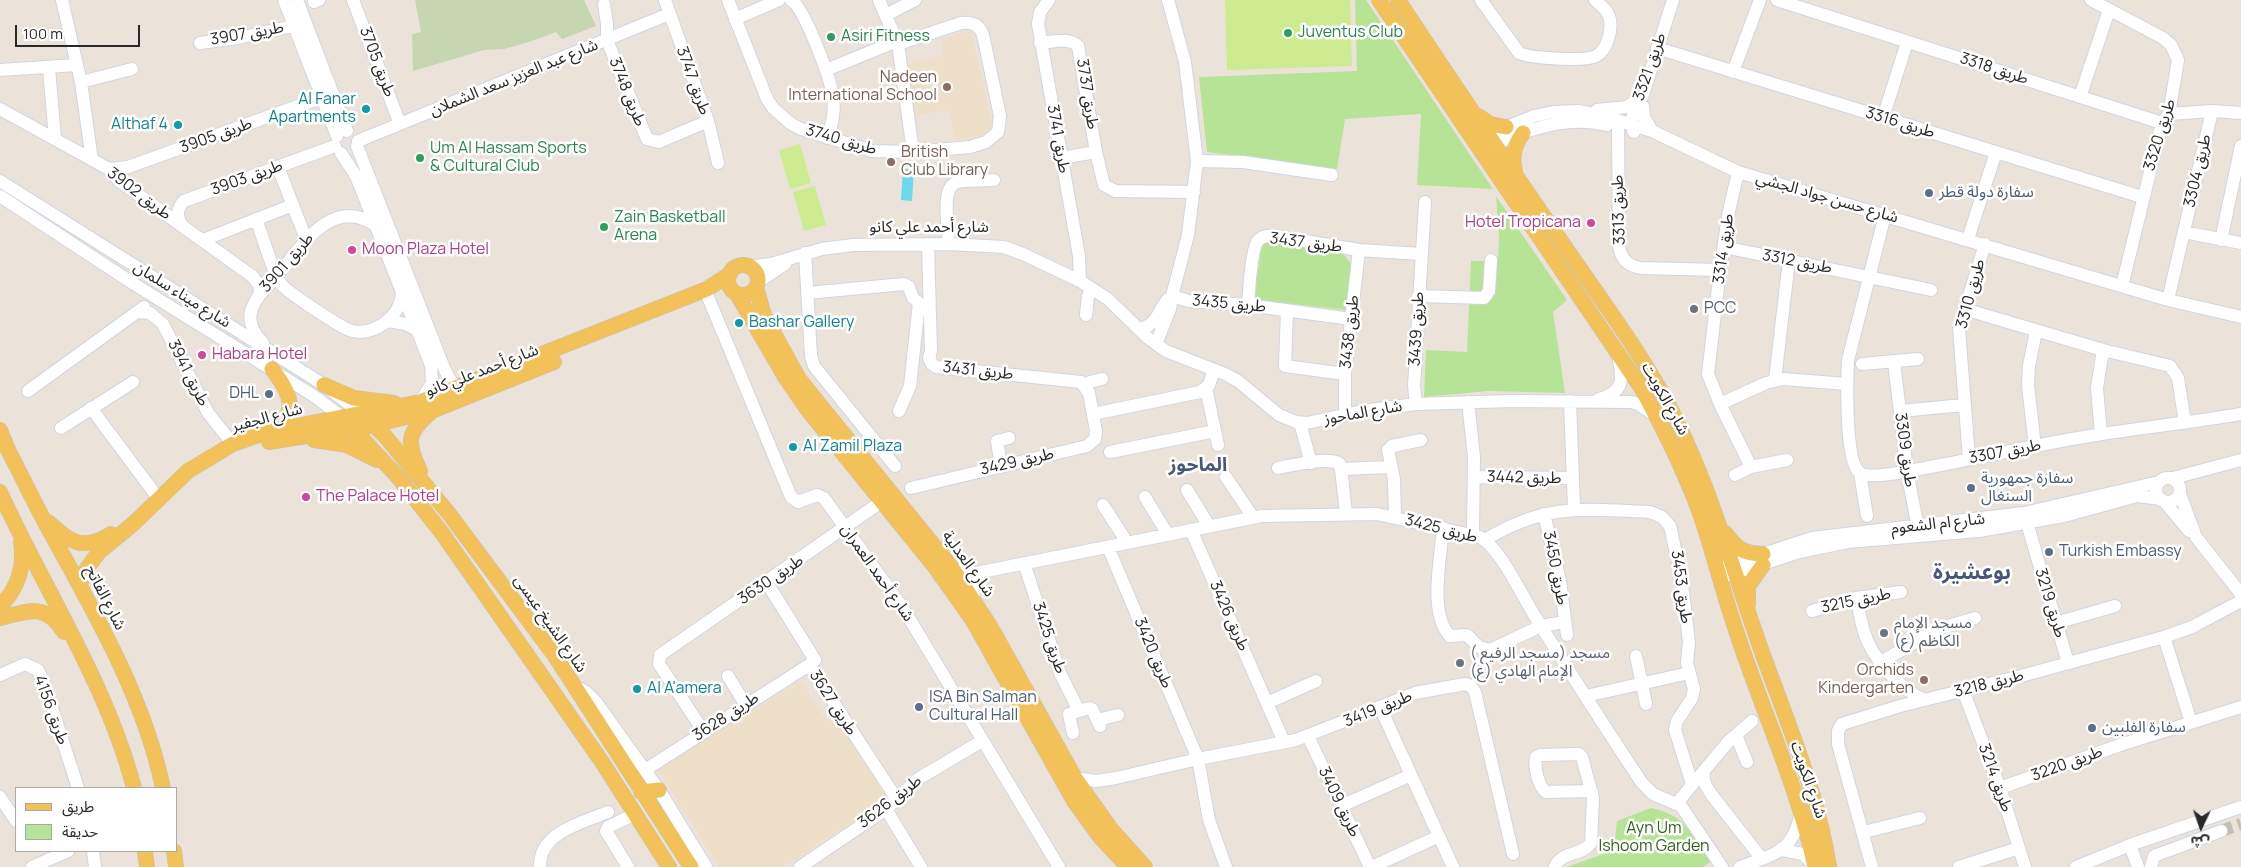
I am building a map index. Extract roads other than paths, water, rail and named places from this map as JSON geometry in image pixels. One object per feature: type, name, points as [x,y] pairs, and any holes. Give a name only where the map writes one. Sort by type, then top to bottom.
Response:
[{"type":"main road","name":"شارع الكويت","points":[[1378,0],[1642,389],[1656,416],[1688,482],[1719,574],[1731,618],[1801,811],[1815,867]]},
{"type":"main road","name":"شارع الكويت","points":[[1398,0],[1469,109],[1493,140],[1628,339],[1659,388],[1685,440],[1720,527],[1748,613],[1805,772],[1822,827],[1829,867]]},
{"type":"main road","points":[[1469,109],[1490,124],[1506,128]]},
{"type":"main road","points":[[1517,177],[1513,154],[1517,140],[1522,133]]},
{"type":"main road","points":[[736,267],[749,267],[756,273],[757,284],[750,294],[735,293],[728,282],[730,274],[736,267]]},
{"type":"main road","name":"شارع أحمد علي كانو","points":[[233,444],[256,444],[354,429],[434,410],[517,371],[708,289],[730,274]]},
{"type":"main road","name":"شارع العدلية","points":[[757,284],[764,315],[799,379],[952,568],[973,599],[1075,778],[1111,829],[1145,867]]},
{"type":"main road","name":"شارع أحمد علي كانو","points":[[342,417],[415,403],[517,371],[716,293],[735,293]]},
{"type":"main road","name":"شارع العدلية","points":[[735,293],[796,393],[881,502],[935,567],[972,619],[1074,800],[1090,823],[1128,867]]},
{"type":"main road","points":[[270,431],[284,421],[289,411],[290,402],[285,387],[272,369]]},
{"type":"main road","points":[[324,385],[344,395],[364,400],[415,403]]},
{"type":"main road","points":[[428,488],[411,449],[411,434],[418,423],[434,410]]},
{"type":"main road","name":"شارع الشيخ عيسى","points":[[362,414],[374,425],[428,488],[555,656],[571,684],[691,867]]},
{"type":"main road","points":[[342,417],[398,477],[442,533],[602,762],[669,867]]},
{"type":"main road","name":"شارع الجفير","points":[[42,518],[71,540],[87,544],[97,542],[158,498],[188,472],[233,444],[270,431],[342,417]]},
{"type":"main road","name":"شارع الفاتح","points":[[0,430],[42,518],[80,585],[135,699],[152,744],[164,787]]},
{"type":"main road","points":[[292,438],[320,440],[347,446],[368,455],[398,477]]},
{"type":"main road","points":[[0,492],[85,659],[118,734],[134,787]]},
{"type":"main road","name":"شارع الجفير","points":[[80,585],[85,571],[93,558],[133,524],[158,498]]},
{"type":"main road","points":[[1720,527],[1740,550],[1763,560],[1748,586],[1748,613]]},
{"type":"main road","points":[[0,606],[12,591],[20,574],[22,557],[19,531]]},
{"type":"main road","points":[[0,618],[30,610],[45,613],[55,620],[75,650],[85,659]]},
{"type":"main road","points":[[1055,767],[1064,772],[1076,789],[1084,791]]},
{"type":"main road","points":[[641,792],[659,790]]},
{"type":"main road","points":[[145,852],[146,867]]},
{"type":"main road","points":[[174,852],[176,867]]},
{"type":"street","points":[[62,0],[81,82],[92,160]]},
{"type":"street","points":[[284,0],[432,371],[430,388],[415,403]]},
{"type":"street","points":[[297,0],[340,142]]},
{"type":"street","name":"طريق 3705","points":[[353,0],[400,124]]},
{"type":"street","name":"طريق 3747","points":[[665,0],[708,121],[718,163]]},
{"type":"street","name":"طريق 3740","points":[[728,0],[767,99],[773,108],[795,126],[827,138],[872,151],[913,152],[976,146],[986,142],[998,132],[1000,116],[983,35],[980,29],[973,23],[956,25],[897,43]]},
{"type":"street","points":[[735,19],[779,0]]},
{"type":"street","points":[[791,0],[802,11],[826,70],[833,93],[834,116],[827,138]]},
{"type":"street","points":[[879,0],[897,43],[913,152]]},
{"type":"street","points":[[886,15],[915,0]]},
{"type":"street","name":"طريق 3741","points":[[1048,0],[1039,16],[1040,43],[1079,256],[1080,281]]},
{"type":"street","points":[[1168,0],[1179,34]]},
{"type":"street","points":[[1148,337],[1170,310],[1188,235],[1197,162],[1190,99],[1175,0]]},
{"type":"street","points":[[1481,0],[1519,53],[1529,56],[1586,59],[1600,53],[1607,42],[1610,29],[1608,14],[1595,0]]},
{"type":"street","name":"طريق 3321","points":[[1629,128],[1637,104],[1643,100],[1657,48],[1673,0]]},
{"type":"street","points":[[1733,72],[1760,0]]},
{"type":"street","name":"طريق 3318","points":[[1777,0],[2080,97],[2165,118]]},
{"type":"street","name":"طريق 3320","points":[[2091,0],[2164,38],[2172,45],[2176,53],[2177,67],[2165,118],[2142,197],[2122,286]]},
{"type":"street","points":[[603,2],[619,34]]},
{"type":"street","points":[[603,2],[607,24],[607,40]]},
{"type":"street","points":[[2080,97],[2109,10]]},
{"type":"street","name":"شارع عبد العزيز سعد الشملان","points":[[358,144],[400,124],[670,14]]},
{"type":"street","name":"طريق 3907","points":[[200,43],[238,38],[293,26]]},
{"type":"street","name":"طريق 3748","points":[[607,40],[647,139],[659,142],[708,121]]},
{"type":"street","name":"طريق 3737","points":[[1040,43],[1072,41],[1078,46],[1101,179],[1109,189],[1115,191],[1194,192]]},
{"type":"street","points":[[1884,118],[1907,42]]},
{"type":"street","points":[[826,70],[897,43]]},
{"type":"street","name":"طريق 3316","points":[[1657,48],[2142,197]]},
{"type":"street","points":[[0,70],[77,65]]},
{"type":"street","points":[[49,68],[55,139]]},
{"type":"street","points":[[81,82],[132,69]]},
{"type":"street","name":"طريق 3905","points":[[109,169],[128,168],[322,97]]},
{"type":"street","points":[[1578,111],[1621,109],[1643,100],[1644,117],[1652,132]]},
{"type":"street","name":"طريق 3902","points":[[0,109],[109,169],[118,180],[257,281],[260,286],[259,296]]},
{"type":"street","name":"شارع حسن جواد الجشي","points":[[1493,140],[1506,128],[1534,116],[1578,111],[1688,149]]},
{"type":"street","points":[[2165,118],[2212,111],[2241,113]]},
{"type":"street","name":"طريق 3304","points":[[2168,300],[2212,111]]},
{"type":"street","name":"شارع حسن جواد الجشي","points":[[1478,148],[1493,140],[1544,126],[1570,123],[1600,123],[1652,132],[1738,172],[2168,300],[2241,317]]},
{"type":"street","name":"طريق 3313","points":[[1629,128],[1619,247],[1623,260],[1640,268],[1720,270]]},
{"type":"street","points":[[340,142],[355,135],[444,368],[450,380],[459,388]]},
{"type":"street","name":"طريق 3903","points":[[182,225],[178,214],[180,206],[184,201],[340,142],[351,153],[358,144]]},
{"type":"street","points":[[2221,240],[2236,194],[2241,146]]},
{"type":"street","name":"طريق 3737","points":[[1061,158],[1096,152]]},
{"type":"street","points":[[1968,239],[1996,152]]},
{"type":"street","points":[[1197,162],[1243,162],[1332,175]]},
{"type":"street","points":[[278,167],[306,239]]},
{"type":"street","name":"طريق 3314","points":[[1738,172],[1729,211],[1708,368],[1712,387],[1751,467]]},
{"type":"street","name":"شارع ميناء سلمان","points":[[0,180],[324,385],[362,414]]},
{"type":"street","points":[[949,244],[948,195],[951,187],[957,181],[994,180]]},
{"type":"street","name":"شارع ميناء سلمان","points":[[0,197],[134,284],[314,396],[342,417]]},
{"type":"street","name":"طريق 3439","points":[[1416,404],[1414,386],[1418,296],[1425,202]]},
{"type":"street","points":[[203,240],[293,205]]},
{"type":"street","points":[[1867,516],[1860,474],[1853,462],[1851,451],[1847,384],[1848,360],[1885,215]]},
{"type":"street","name":"طريق 3901","points":[[272,352],[256,335],[251,322],[251,309],[259,296],[278,276],[306,239],[323,225],[344,217],[363,218],[375,225]]},
{"type":"street","points":[[256,219],[282,285],[344,328],[363,331],[388,321],[398,309],[402,294]]},
{"type":"street","points":[[2184,232],[2241,243]]},
{"type":"street","name":"طريق 3437","points":[[1248,305],[1254,249],[1264,236],[1275,236],[1359,250],[1421,254]]},
{"type":"street","points":[[899,411],[910,386],[928,303],[932,244]]},
{"type":"street","name":"شارع أحمد علي كانو","points":[[749,267],[771,264],[804,254],[853,246],[949,244],[1004,247],[1080,281],[1120,309],[1148,337]]},
{"type":"street","name":"طريق 3310","points":[[1969,460],[1959,328],[1985,244]]},
{"type":"street","name":"طريق 3312","points":[[1724,247],[1931,290]]},
{"type":"street","name":"طريق 3438","points":[[1345,415],[1345,374],[1359,250]]},
{"type":"street","points":[[804,254],[810,356],[814,366],[895,466]]},
{"type":"street","name":"شارع أحمد علي كانو","points":[[757,284],[774,270],[804,254]]},
{"type":"street","points":[[1418,296],[1484,298],[1490,291],[1491,260]]},
{"type":"street","points":[[1775,380],[1789,260]]},
{"type":"street","points":[[134,284],[137,293],[138,312]]},
{"type":"street","points":[[807,293],[904,284],[909,287],[913,298],[928,303]]},
{"type":"street","points":[[1086,315],[1091,288]]},
{"type":"street","points":[[1148,337],[1146,327],[1155,321],[1166,302],[1172,296]]},
{"type":"street","name":"طريق 3435","points":[[1172,296],[1195,302],[1248,305],[1351,318]]},
{"type":"street","name":"شارع أحمد العمران","points":[[708,297],[792,497],[798,502],[821,495],[846,528],[903,608],[1056,866]]},
{"type":"street","points":[[28,390],[150,303],[163,302]]},
{"type":"street","name":"طريق 3431","points":[[928,303],[933,344],[929,358],[932,364],[951,368],[1074,381],[1086,387]]},
{"type":"street","points":[[1964,309],[2103,350],[2165,364],[2174,368],[2178,378],[2184,423]]},
{"type":"street","name":"طريق 3435","points":[[1287,310],[1285,366],[1345,374]]},
{"type":"street","name":"طريق 3941","points":[[138,312],[150,313],[163,324],[208,413],[233,444]]},
{"type":"street","points":[[388,321],[406,324],[417,330]]},
{"type":"street","points":[[2035,446],[2028,385],[2029,366],[2036,331]]},
{"type":"street","name":"شارع الماحوز","points":[[1148,337],[1176,356],[1238,381],[1279,415],[1300,423],[1416,404],[1468,402],[1592,401],[1638,404],[1656,416]]},
{"type":"street","points":[[2101,434],[2097,388],[2103,350]]},
{"type":"street","name":"شارع الماحوز","points":[[1592,401],[1610,396],[1618,388],[1622,375],[1617,353]]},
{"type":"street","points":[[1862,364],[1918,359]]},
{"type":"street","name":"طريق 3309","points":[[1894,362],[1907,471],[1919,531]]},
{"type":"street","points":[[1102,379],[1090,382],[1086,387],[1093,414],[1200,392],[1206,388],[1214,370]]},
{"type":"street","points":[[1720,404],[1775,380],[1800,379],[1847,384]]},
{"type":"street","points":[[61,428],[133,382]]},
{"type":"street","points":[[1206,388],[1218,445]]},
{"type":"street","points":[[1479,538],[1544,514],[1574,509],[1570,401]]},
{"type":"street","name":"طريق 3442","points":[[1468,402],[1479,538]]},
{"type":"street","points":[[1900,411],[1964,405]]},
{"type":"street","points":[[91,408],[158,498]]},
{"type":"street","name":"طريق 3429","points":[[911,488],[1090,444],[1096,435],[1093,414]]},
{"type":"street","name":"طريق 3307","points":[[1860,474],[1872,476],[1907,471],[2101,434],[2241,414]]},
{"type":"street","points":[[1300,423],[1312,462]]},
{"type":"street","points":[[1110,452],[1215,431]]},
{"type":"street","points":[[1000,466],[997,442],[1009,438]]},
{"type":"street","points":[[1395,517],[1395,492],[1388,452],[1390,446],[1421,440]]},
{"type":"street","points":[[1735,475],[1751,467],[1787,460]]},
{"type":"street","points":[[2196,537],[2191,534],[2162,500],[2156,489],[2159,482],[2164,478],[2213,470],[2241,460]]},
{"type":"street","points":[[1278,468],[1312,462],[1336,461],[1342,469],[1346,513]]},
{"type":"street","points":[[1342,469],[1391,467]]},
{"type":"street","points":[[2162,500],[2174,500],[2192,482],[2213,470]]},
{"type":"street","points":[[1226,476],[1253,517]]},
{"type":"street","name":"طريق 3442","points":[[1475,477],[1573,478]]},
{"type":"street","points":[[2173,478],[2179,483],[2180,494],[2196,537],[2241,594]]},
{"type":"street","name":"شارع ام الشعوم","points":[[2026,518],[2159,482]]},
{"type":"street","points":[[1187,490],[1209,526]]},
{"type":"street","name":"شارع ام الشعوم","points":[[1719,574],[1763,560],[1848,542],[2026,518],[2137,496],[2162,500]]},
{"type":"street","points":[[1145,497],[1168,535]]},
{"type":"street","name":"طريق 3630","points":[[704,732],[659,664],[660,655],[767,583],[881,502]]},
{"type":"street","points":[[1103,505],[1123,536],[1125,543]]},
{"type":"street","name":"طريق 3453","points":[[1574,509],[1650,512],[1666,521],[1672,532],[1684,599],[1688,642],[1687,663],[1693,694],[1677,720],[1675,730],[1692,784]]},
{"type":"street","name":"طريق 3425","points":[[952,568],[966,572],[981,572],[1253,517],[1346,513],[1377,514],[1479,538],[1501,559],[1541,626],[1647,789],[1660,797],[1677,802],[1687,812],[1722,867]]},
{"type":"street","name":"طريق 3450","points":[[1443,528],[1438,609],[1441,623],[1448,635],[1452,637],[1467,635],[1479,647],[1487,650],[1541,626],[1566,628],[1560,581],[1544,514]]},
{"type":"street","name":"طريق 3219","points":[[2026,518],[2068,663]]},
{"type":"street","name":"طريق 3426","points":[[1191,530],[1284,742]]},
{"type":"street","name":"طريق 3420","points":[[1108,547],[1198,759],[1209,820],[1226,867]]},
{"type":"street","name":"طريق 3425","points":[[1024,563],[1060,673],[1079,711]]},
{"type":"street","points":[[973,599],[975,582],[981,572]]},
{"type":"street","name":"طريق 3627","points":[[767,583],[815,660],[809,665],[896,798]]},
{"type":"street","name":"طريق 3215","points":[[1812,611],[1856,598],[1901,592]]},
{"type":"street","points":[[1856,598],[1868,642],[1881,662],[1908,692],[1924,700]]},
{"type":"street","name":"طريق 3218","points":[[1872,867],[1864,832],[1838,744],[1839,727],[1846,722],[1900,706],[2164,637],[2192,627],[2241,601]]},
{"type":"street","points":[[2056,623],[2115,606]]},
{"type":"street","points":[[1881,662],[1938,629],[1975,618]]},
{"type":"street","points":[[2164,637],[2191,722]]},
{"type":"street","points":[[1636,656],[1640,683],[1646,704]]},
{"type":"street","name":"طريق 4156","points":[[0,675],[25,664],[38,670],[44,683],[78,787]]},
{"type":"street","name":"طريق 3628","points":[[644,770],[809,665]]},
{"type":"street","points":[[1586,696],[1689,673]]},
{"type":"street","points":[[728,676],[745,704]]},
{"type":"street","points":[[1267,702],[1316,681]]},
{"type":"street","points":[[1897,682],[1900,706]]},
{"type":"street","points":[[571,684],[586,692],[596,702],[659,790],[706,867]]},
{"type":"street","name":"طريق 3419","points":[[1075,778],[1096,781],[1116,778],[1284,742],[1308,736],[1418,693],[1462,684],[1471,686],[1475,692],[1513,854]]},
{"type":"street","name":"طريق 3214","points":[[1963,690],[2000,788],[2025,867]]},
{"type":"street","points":[[1380,707],[1453,867]]},
{"type":"street","name":"طريق 3220","points":[[2000,788],[2191,722],[2241,707]]},
{"type":"street","points":[[1073,733],[1068,716],[1079,711],[1091,708],[1099,723],[1118,716]]},
{"type":"street","points":[[1677,802],[1736,735],[1752,721]]},
{"type":"street","points":[[1736,735],[1747,762]]},
{"type":"street","name":"طريق 3409","points":[[1308,736],[1371,867]]},
{"type":"street","name":"طريق 3626","points":[[800,867],[886,809],[918,779],[982,741]]},
{"type":"street","points":[[1555,867],[1558,860],[1585,849],[1591,843],[1592,791],[1582,757],[1579,754],[1540,755],[1536,757],[1535,762],[1540,786],[1546,792],[1592,791]]},
{"type":"street","points":[[1703,772],[1705,784],[1711,794],[1762,858]]},
{"type":"street","points":[[1341,806],[1411,775]]},
{"type":"street","name":"طريق 3419","points":[[1084,791],[1116,778]]},
{"type":"street","points":[[0,797],[15,820]]},
{"type":"street","points":[[2076,867],[2130,845],[2241,807]]},
{"type":"street","points":[[886,809],[921,867]]},
{"type":"street","points":[[1782,850],[1796,834],[1801,811]]},
{"type":"street","points":[[540,867],[543,848],[551,839],[608,812]]},
{"type":"street","points":[[628,867],[606,833],[608,827],[635,814]]},
{"type":"street","points":[[1864,832],[1920,818]]},
{"type":"street","points":[[2151,867],[2154,856],[2221,832]]},
{"type":"street","points":[[1371,867],[1439,836]]},
{"type":"street","points":[[2130,845],[2138,867]]},
{"type":"street","points":[[1959,867],[2019,848]]},
{"type":"street","points":[[1740,867],[1782,850],[1796,851],[1807,856],[1815,867]]},
{"type":"street","points":[[32,867],[41,856],[63,852]]},
{"type":"street","points":[[93,852],[95,867]]},
{"type":"water","points":[[903,169],[914,169],[912,201],[901,200]]},
{"type":"tunnel","points":[[2221,831],[2241,824]]},
{"type":"place","name":"Juventus Club","points":[[1288,33]]},
{"type":"place","name":"Asiri Fitness","points":[[831,37]]},
{"type":"place","name":"Nadeen International School","points":[[947,87]]},
{"type":"place","name":"Al Fanar Apartments","points":[[366,109]]},
{"type":"place","name":"Althaf 4","points":[[178,125]]},
{"type":"place","name":"Um Al Hassam Sports & Cultural Club","points":[[420,158]]},
{"type":"place","name":"British Club Library","points":[[891,162]]},
{"type":"place","name":"سفارة دولة قطر","points":[[1929,193]]},
{"type":"place","name":"Hotel Tropicana","points":[[1591,223]]},
{"type":"place","name":"Zain Basketball Arena","points":[[604,227]]},
{"type":"place","name":"Moon Plaza Hotel","points":[[352,250]]},
{"type":"place","name":"PCC","points":[[1694,309]]},
{"type":"place","name":"Bashar Gallery","points":[[739,323]]},
{"type":"place","name":"Habara Hotel","points":[[202,355]]},
{"type":"place","name":"DHL","points":[[269,394]]},
{"type":"place","name":"Al Zamil Plaza","points":[[793,447]]},
{"type":"place","name":"سفارة جمهورية السنغال","points":[[1971,488]]},
{"type":"place","name":"The Palace Hotel","points":[[306,497]]},
{"type":"place","name":"Turkish Embassy","points":[[2049,552]]},
{"type":"place","name":"مسجد الإمام الكاظم (ع)","points":[[1884,633]]},
{"type":"place","name":"( مسجد الرفيع) مسجد الإمام الهادي (ع)","points":[[1460,663]]},
{"type":"place","name":"Orchids Kindergarten","points":[[1924,680]]},
{"type":"place","name":"Al A'amera","points":[[637,689]]},
{"type":"place","name":"ISA Bin Salman Cultural Hall","points":[[919,707]]},
{"type":"place","name":"سفارة الفلبين","points":[[2092,728]]},
{"type":"district","name":"الماحوز","points":[[1198,466]]},
{"type":"district","name":"بوعشيرة","points":[[1972,573]]},
{"type":"park label","name":"Ayn Um Ishoom Garden","points":[[1654,838]]}]
